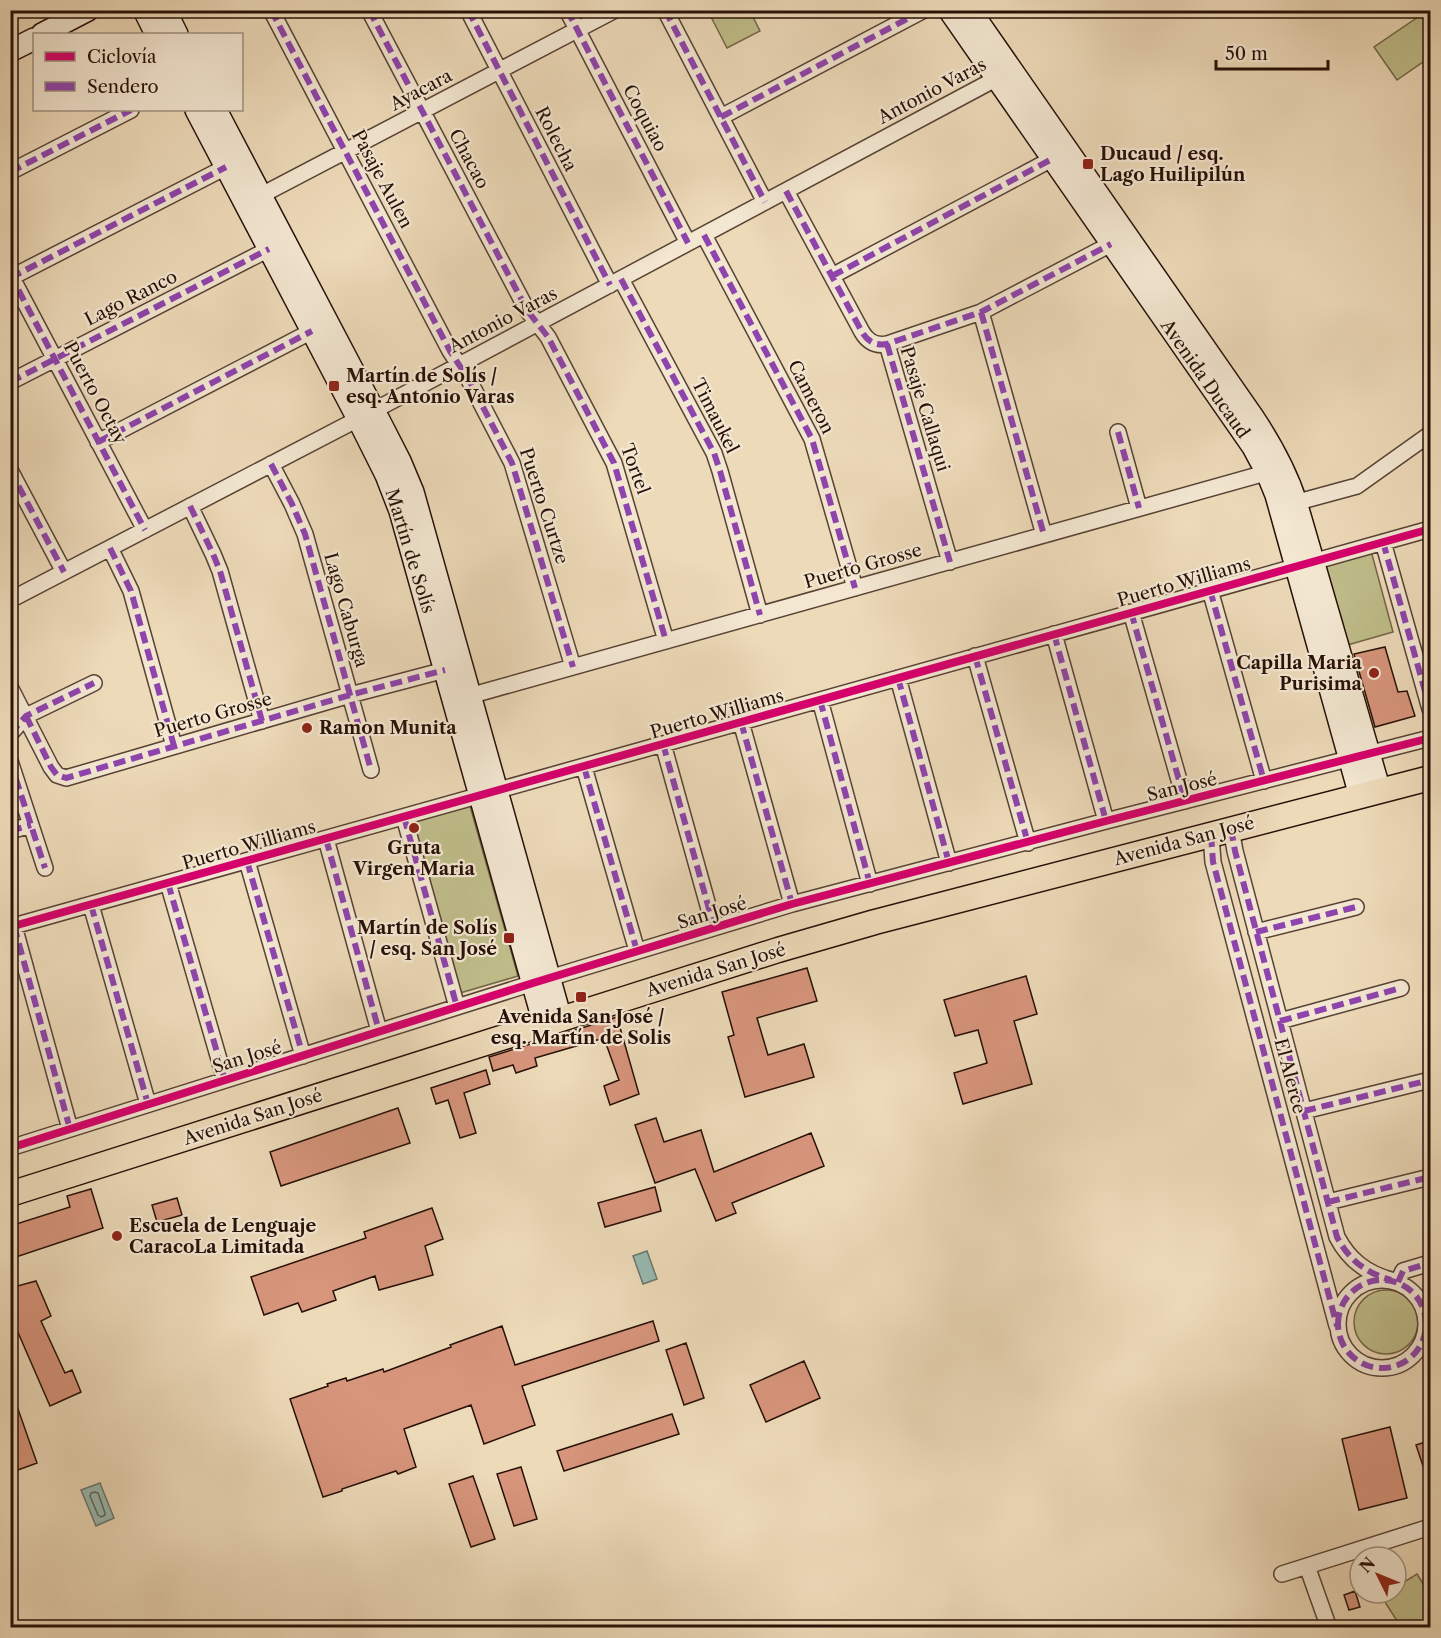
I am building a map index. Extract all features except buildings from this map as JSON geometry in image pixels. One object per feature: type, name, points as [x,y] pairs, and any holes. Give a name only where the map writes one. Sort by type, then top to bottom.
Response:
[{"type":"main road","name":"Avenida San José","points":[[10,1194],[778,950],[875,922],[1431,778]]},
{"type":"street","points":[[44,33],[88,10]]},
{"type":"street","points":[[144,10],[156,33]]},
{"type":"street","points":[[165,10],[176,33]]},
{"type":"street","name":"Pasaje Aulen","points":[[271,10],[459,365]]},
{"type":"street","name":"Chacao","points":[[369,10],[527,310],[537,324]]},
{"type":"street","name":"Rolecha","points":[[468,10],[615,282]]},
{"type":"street","name":"Coquiao","points":[[567,10],[688,243]]},
{"type":"street","name":"Ayacara","points":[[253,200],[615,10]]},
{"type":"street","points":[[665,10],[765,202]]},
{"type":"street","points":[[721,117],[924,10]]},
{"type":"street","name":"Avenida Ducaud","points":[[949,10],[1004,75],[1268,439],[1275,470],[1288,504],[1370,793]]},
{"type":"street","name":"Avenida Ducaud","points":[[970,10],[1052,159],[1247,439],[1275,470]]},
{"type":"street","points":[[10,51],[33,40]]},
{"type":"street","name":"Antonio Varas","points":[[10,600],[366,415],[1004,75]]},
{"type":"street","points":[[10,172],[129,111]]},
{"type":"street","name":"Martín de Solís","points":[[197,111],[226,167],[253,200],[366,415],[396,499],[445,670],[462,698]]},
{"type":"street","name":"Martín de Solís","points":[[216,111],[253,200],[268,249],[312,331],[366,415],[400,461],[413,492],[462,698],[553,1022]]},
{"type":"street","points":[[832,276],[1052,159]]},
{"type":"street","points":[[11,276],[226,167]]},
{"type":"street","name":"Pasaje Callaqui","points":[[786,191],[865,336],[873,343],[887,344],[950,562]]},
{"type":"street","name":"Cameron","points":[[704,235],[808,430],[855,588]]},
{"type":"street","points":[[887,344],[981,312],[1111,244]]},
{"type":"street","name":"Lago Ranco","points":[[10,382],[268,249]]},
{"type":"street","name":"Puerto Octay","points":[[11,276],[145,530]]},
{"type":"street","name":"Timaukel","points":[[615,282],[718,462],[760,615]]},
{"type":"street","points":[[981,312],[1044,535]]},
{"type":"street","name":"Tortel","points":[[537,324],[548,337],[614,463],[666,641]]},
{"type":"street","points":[[98,442],[312,331]]},
{"type":"street","name":"Puerto Curtze","points":[[459,365],[512,463],[573,667]]},
{"type":"street","points":[[1118,432],[1139,508]]},
{"type":"street","points":[[1288,504],[1357,486],[1431,434]]},
{"type":"street","name":"Lago Caburga","points":[[271,464],[305,534],[371,770]]},
{"type":"street","points":[[10,470],[64,572]]},
{"type":"street","name":"Puerto Grosse","points":[[462,698],[1275,470]]},
{"type":"street","points":[[190,506],[220,571],[262,721]]},
{"type":"street","name":"Puerto Williams","points":[[12,927],[1431,528]]},
{"type":"street","points":[[1383,542],[1431,709]]},
{"type":"street","points":[[110,548],[131,591],[174,746]]},
{"type":"street","points":[[1209,590],[1264,781]]},
{"type":"street","points":[[1131,612],[1185,801]]},
{"type":"street","points":[[1054,634],[1106,821]]},
{"type":"street","points":[[975,656],[1028,843]]},
{"type":"street","name":"Puerto Grosse","points":[[26,716],[51,767],[57,775],[66,778],[350,695],[445,670]]},
{"type":"street","points":[[898,678],[950,863]]},
{"type":"street","points":[[10,734],[26,716],[94,683]]},
{"type":"street","points":[[10,687],[26,716]]},
{"type":"street","points":[[820,700],[870,884]]},
{"type":"street","points":[[741,722],[792,904]]},
{"type":"street","name":"San José","points":[[10,1148],[792,904],[1431,738]]},
{"type":"street","points":[[663,744],[714,927]]},
{"type":"street","points":[[10,761],[45,868]]},
{"type":"street","points":[[584,767],[637,951]]},
{"type":"street","points":[[404,817],[458,1007]]},
{"type":"street","points":[[10,831],[31,825]]},
{"type":"street","name":"El Alerce","points":[[1221,832],[1235,851],[1337,1237],[1345,1251],[1363,1268],[1411,1289],[1420,1300],[1425,1314],[1426,1329],[1422,1343],[1414,1355],[1401,1364],[1388,1368],[1373,1368],[1359,1363],[1340,1341],[1213,862],[1221,832]]},
{"type":"street","points":[[326,839],[379,1031]]},
{"type":"street","points":[[247,861],[303,1056]]},
{"type":"street","points":[[168,883],[225,1080]]},
{"type":"street","points":[[91,905],[148,1104]]},
{"type":"street","points":[[1256,933],[1356,907]]},
{"type":"street","points":[[12,927],[70,1129]]},
{"type":"street","points":[[1280,1021],[1401,988]]},
{"type":"street","points":[[1304,1111],[1431,1080]]},
{"type":"street","points":[[1328,1202],[1431,1177]]},
{"type":"street","points":[[1337,1326],[1338,1313],[1344,1300],[1364,1282],[1377,1279],[1394,1281],[1403,1271],[1431,1263]]},
{"type":"street","points":[[1282,1574],[1431,1527]]},
{"type":"street","points":[[1308,1566],[1329,1628]]},
{"type":"shaded area","points":[[708,11],[750,11],[760,31],[727,48]]},
{"type":"shaded area","points":[[1430,11],[1430,57],[1397,80],[1374,47]]},
{"type":"shaded area","points":[[1370,547],[1393,632],[1344,646],[1322,561]]},
{"type":"shaded area","points":[[470,806],[518,976],[460,993],[411,823]]},
{"type":"shaded area","points":[[1380,1290],[1392,1290],[1409,1299],[1416,1310],[1418,1322],[1416,1334],[1409,1345],[1392,1354],[1380,1354],[1368,1349],[1359,1340],[1354,1328],[1354,1316],[1359,1304],[1368,1295]]},
{"type":"shaded area","points":[[1417,1574],[1430,1595],[1430,1627],[1401,1627],[1387,1605],[1408,1605],[1408,1580]]},
{"type":"water","points":[[647,1251],[657,1279],[643,1284],[633,1256]]},
{"type":"water","points":[[100,1483],[114,1518],[96,1526],[81,1490]]},
{"type":"marked path","points":[[271,10],[450,351],[469,380],[512,463],[573,667]]},
{"type":"marked path","points":[[369,10],[527,310],[548,337],[614,463],[666,641]]},
{"type":"marked path","points":[[468,10],[610,285]]},
{"type":"marked path","points":[[567,10],[688,243]]},
{"type":"marked path","points":[[665,10],[765,202]]},
{"type":"marked path","points":[[721,117],[924,10]]},
{"type":"marked path","points":[[10,172],[129,111]]},
{"type":"marked path","points":[[832,276],[1052,159]]},
{"type":"marked path","points":[[10,278],[226,167]]},
{"type":"marked path","points":[[786,191],[862,332],[876,344],[887,344],[981,312],[1111,244]]},
{"type":"marked path","points":[[704,235],[812,439],[855,588]]},
{"type":"marked path","points":[[10,382],[269,249]]},
{"type":"marked path","points":[[10,274],[145,530]]},
{"type":"marked path","points":[[621,279],[714,453],[760,615]]},
{"type":"marked path","points":[[981,312],[1044,535]]},
{"type":"marked path","points":[[98,442],[312,331]]},
{"type":"marked path","points":[[887,344],[950,562]]},
{"type":"marked path","points":[[1118,432],[1139,508]]},
{"type":"marked path","points":[[271,464],[305,534],[371,770]]},
{"type":"marked path","points":[[10,470],[64,572]]},
{"type":"marked path","points":[[190,506],[220,571],[262,721]]},
{"type":"marked path","points":[[1383,542],[1430,709]]},
{"type":"marked path","points":[[110,548],[131,591],[174,746]]},
{"type":"marked path","points":[[1210,590],[1264,781]]},
{"type":"marked path","points":[[1131,612],[1185,801]]},
{"type":"marked path","points":[[1054,634],[1106,821]]},
{"type":"marked path","points":[[975,656],[1028,843]]},
{"type":"marked path","points":[[26,716],[51,767],[57,775],[66,778],[350,695],[445,670]]},
{"type":"marked path","points":[[898,678],[949,863]]},
{"type":"marked path","points":[[10,734],[26,716],[94,683]]},
{"type":"marked path","points":[[820,700],[870,884]]},
{"type":"marked path","points":[[741,722],[792,904]]},
{"type":"marked path","points":[[663,744],[714,927]]},
{"type":"marked path","points":[[10,761],[45,868]]},
{"type":"marked path","points":[[584,767],[637,951]]},
{"type":"marked path","points":[[404,817],[457,1007]]},
{"type":"marked path","points":[[10,831],[31,825]]},
{"type":"marked path","points":[[1231,829],[1337,1237],[1359,1264],[1374,1274],[1391,1280]]},
{"type":"marked path","points":[[1211,835],[1213,862],[1337,1326]]},
{"type":"marked path","points":[[326,839],[379,1031]]},
{"type":"marked path","points":[[247,861],[303,1056]]},
{"type":"marked path","points":[[168,883],[225,1080]]},
{"type":"marked path","points":[[91,905],[148,1104]]},
{"type":"marked path","points":[[1256,932],[1356,907]]},
{"type":"marked path","points":[[14,926],[70,1129]]},
{"type":"marked path","points":[[1280,1021],[1401,988]]},
{"type":"marked path","points":[[1304,1111],[1430,1080]]},
{"type":"marked path","points":[[1328,1202],[1430,1177]]},
{"type":"marked path","points":[[1398,1282],[1403,1271],[1430,1263]]},
{"type":"marked path","points":[[1373,1280],[1391,1280],[1407,1287],[1419,1299],[1426,1315],[1426,1324],[1426,1333],[1419,1349],[1407,1361],[1391,1368],[1373,1368],[1357,1361],[1345,1349],[1338,1333],[1338,1315],[1345,1299],[1357,1287],[1373,1280]]},
{"type":"cycle path","points":[[10,927],[1430,529]]},
{"type":"cycle path","points":[[10,1148],[792,904],[1430,738]]},
{"type":"place","name":"Ducaud / esq. Lago Huilipilún","points":[[1088,164]]},
{"type":"place","name":"Martín de Solís / esq. Antonio Varas","points":[[334,386]]},
{"type":"place","name":"Capilla Maria Purisima","points":[[1374,673]]},
{"type":"place","name":"Ramon Munita","points":[[307,728]]},
{"type":"place","name":"Gruta Virgen Maria","points":[[414,828]]},
{"type":"place","name":"Martín de Solís / esq. San José","points":[[509,938]]},
{"type":"place","name":"Avenida San José / esq. Martín de Solis","points":[[581,997]]},
{"type":"place","name":"Escuela de Lenguaje CaracoLa Limitada","points":[[117,1236]]}]
